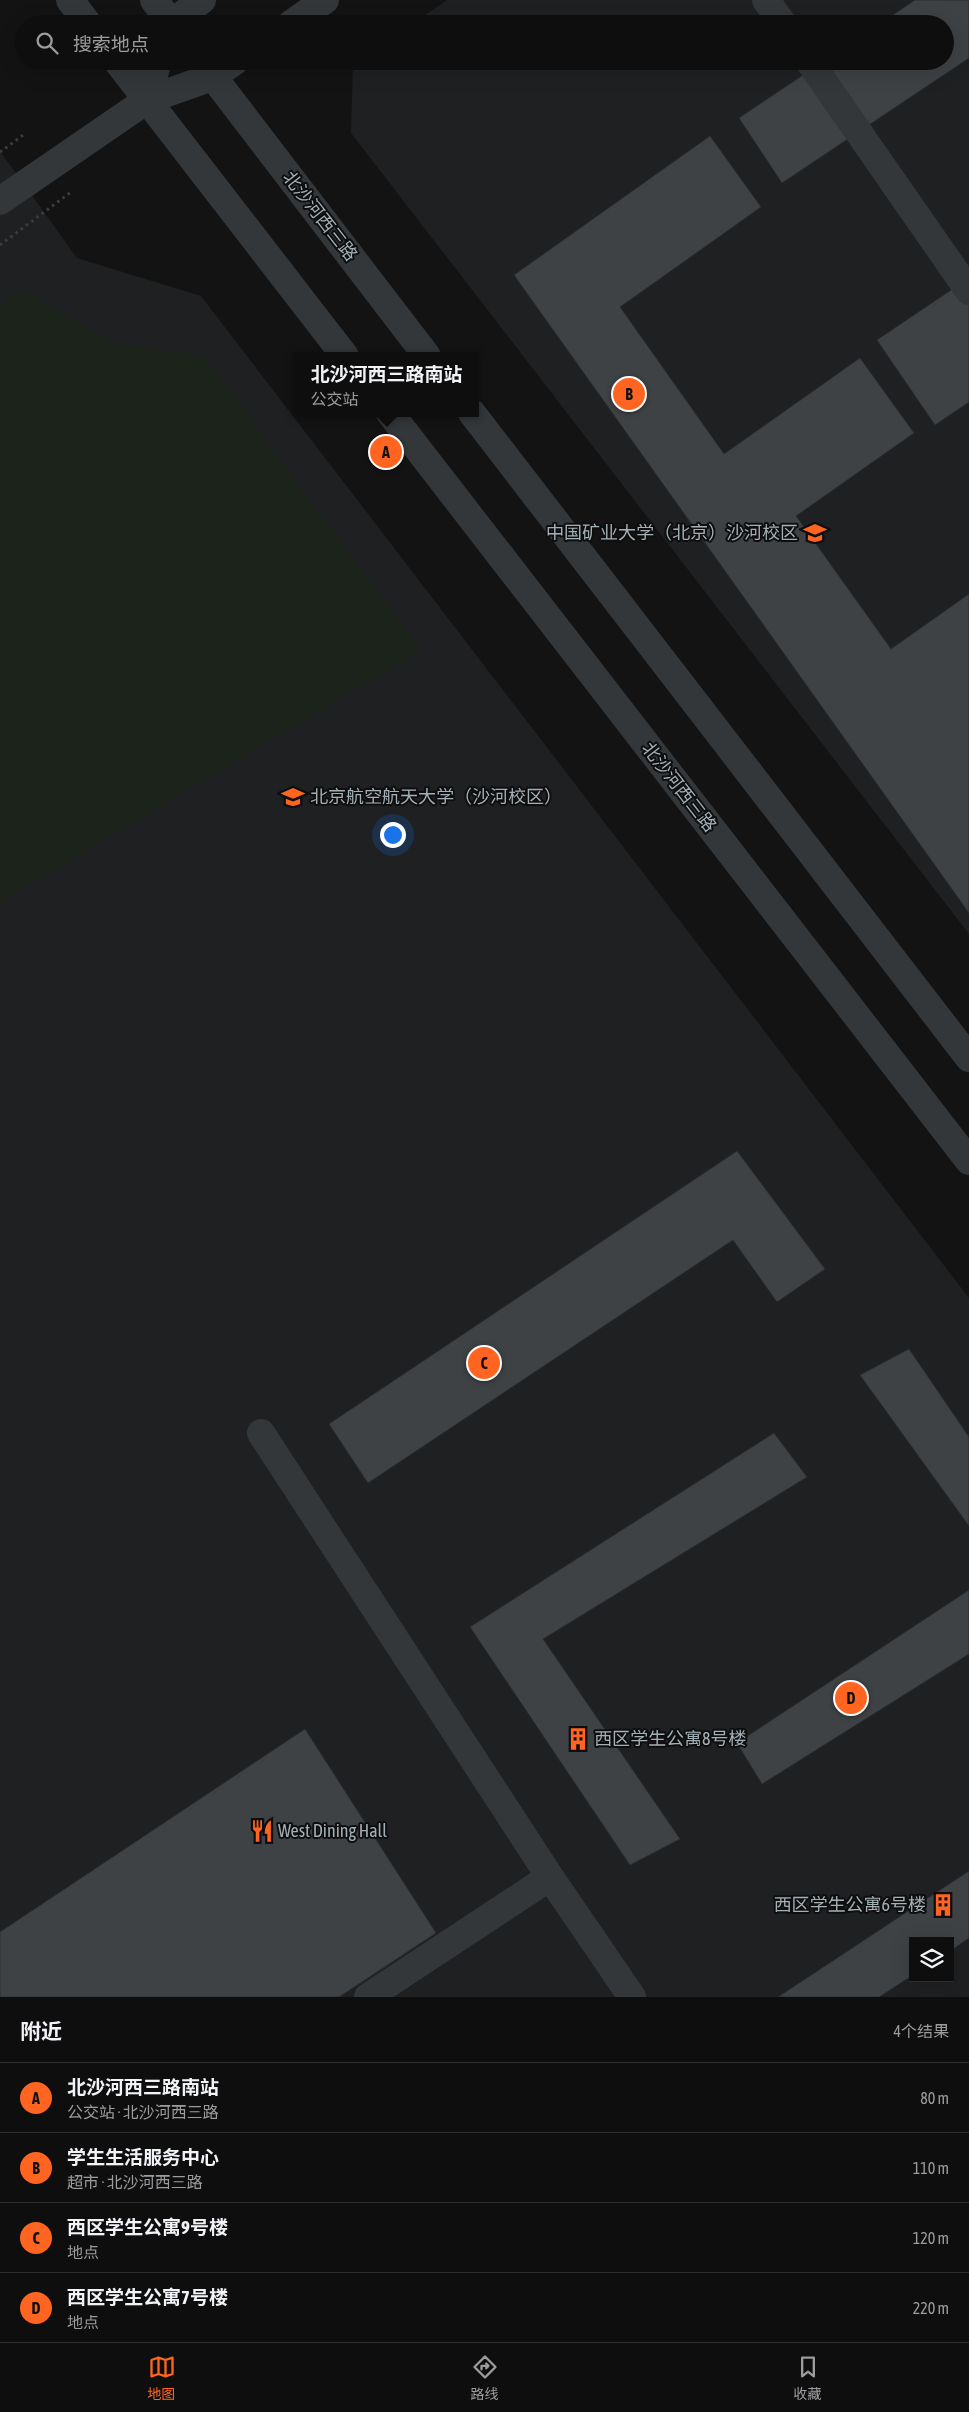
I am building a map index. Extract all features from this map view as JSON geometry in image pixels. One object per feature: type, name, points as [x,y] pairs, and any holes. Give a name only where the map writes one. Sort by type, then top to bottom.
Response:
[{"type":"street","points":[[70,0],[81,15]]},
{"type":"street","points":[[154,0],[165,15]]},
{"type":"street","points":[[182,15],[202,0]]},
{"type":"street","points":[[304,15],[325,0]]},
{"type":"street","points":[[766,0],[777,15]]},
{"type":"street","points":[[124,70],[342,352]]},
{"type":"street","points":[[147,100],[155,70]]},
{"type":"street","points":[[0,201],[147,100],[204,70]]},
{"type":"street","name":"北沙河西三路","points":[[207,70],[425,352]]},
{"type":"street","points":[[815,70],[969,291]]},
{"type":"street","name":"北沙河西三路","points":[[393,417],[969,1162]]},
{"type":"street","points":[[475,417],[969,1058]]},
{"type":"street","points":[[261,1433],[550,1877],[632,1997]]},
{"type":"street","points":[[368,1997],[550,1877]]},
{"type":"path","points":[[0,152],[26,133]]},
{"type":"path","points":[[0,245],[71,192]]},
{"type":"shaded area","name":"中国矿业大学（北京）沙河校区","points":[[447,0],[969,0],[969,934],[351,133],[353,70],[954,70],[954,15],[425,15]]},
{"type":"shaded area","name":"北京航空航天大学（沙河校区）","points":[[0,151],[77,258],[201,296],[969,1298],[969,1997],[0,1997]]},
{"type":"shaded area","points":[[23,290],[114,344],[203,356],[421,650],[0,902],[0,306]]},
{"type":"building","points":[[915,0],[969,0],[969,58],[954,68],[954,15],[893,15]]},
{"type":"building","points":[[811,70],[951,70],[782,183],[739,118]]},
{"type":"building","points":[[710,136],[761,207],[620,307],[724,454],[860,358],[914,433],[796,516],[891,649],[969,594],[969,913],[514,275]]},
{"type":"building","points":[[969,278],[969,402],[935,425],[877,340]]},
{"type":"building","points":[[737,1151],[825,1269],[777,1302],[733,1240],[368,1483],[329,1424]]},
{"type":"building","points":[[909,1349],[969,1437],[969,1526],[860,1375]]},
{"type":"building","name":"西区学生公寓8号楼","points":[[774,1433],[807,1477],[543,1639],[680,1839],[630,1865],[470,1627]]},
{"type":"building","points":[[969,1590],[969,1654],[762,1784],[737,1743]]},
{"type":"building","name":"West Dining Hall","points":[[305,1729],[436,1933],[339,1997],[0,1997],[0,1932]]},
{"type":"building","name":"西区学生公寓6号楼","points":[[969,1871],[969,1938],[954,1948],[954,1937],[909,1937],[909,1978],[879,1997],[778,1997]]},
{"type":"place","name":"学生生活服务中心","points":[[629,394]]},
{"type":"place","name":"北沙河西三路南站","points":[[386,452]]},
{"type":"place","name":"中国矿业大学（北京）沙河校区","points":[[815,533]]},
{"type":"place","name":"北京航空航天大学（沙河校区）","points":[[293,797]]},
{"type":"place","name":"西区学生公寓9号楼","points":[[484,1363]]},
{"type":"place","name":"西区学生公寓7号楼","points":[[851,1698]]},
{"type":"place","name":"西区学生公寓8号楼","points":[[578,1739]]},
{"type":"place","name":"West Dining Hall","points":[[262,1831]]},
{"type":"place","name":"西区学生公寓6号楼","points":[[943,1905]]}]
